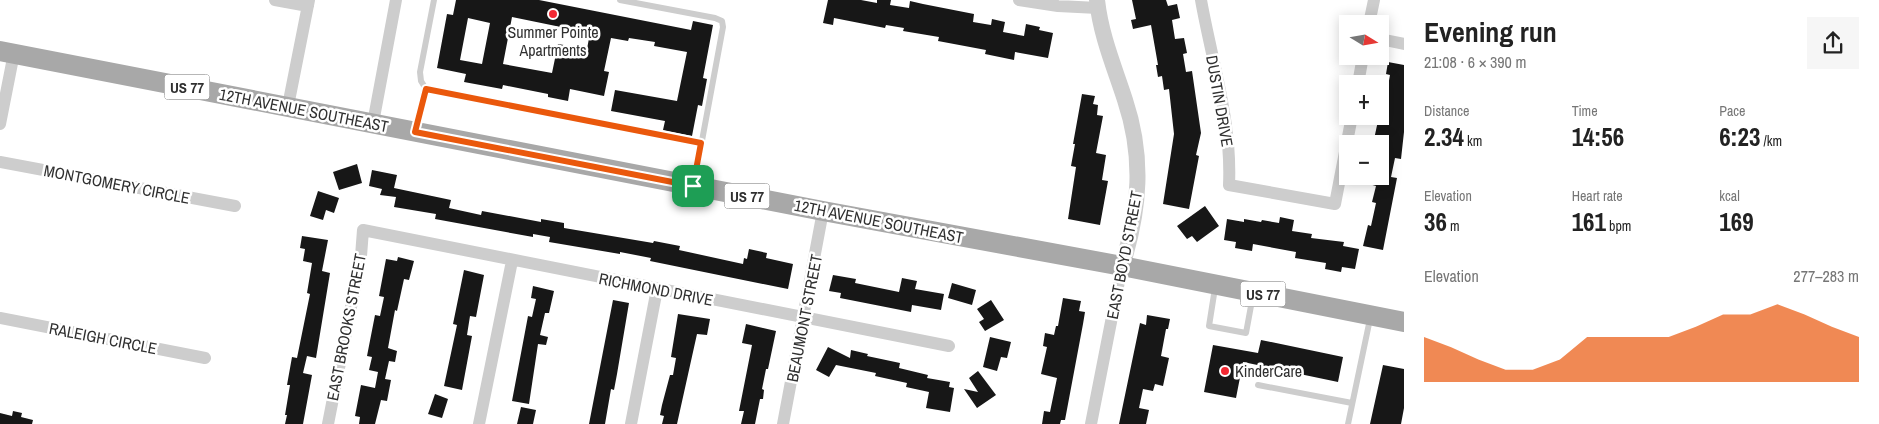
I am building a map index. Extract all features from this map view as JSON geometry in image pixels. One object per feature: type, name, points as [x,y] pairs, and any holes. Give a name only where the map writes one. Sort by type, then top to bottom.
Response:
[{"type":"main road","name":"12TH AVENUE SOUTHEAST","points":[[7,52],[823,211],[1216,284],[1404,322]]},
{"type":"street","points":[[275,0],[309,3],[288,106]]},
{"type":"street","points":[[373,123],[396,0]]},
{"type":"street","points":[[1019,0],[1058,6],[1097,4]]},
{"type":"street","name":"DUSTIN DRIVE","points":[[1201,0],[1225,114],[1229,145],[1229,185],[1334,204],[1350,125]]},
{"type":"street","points":[[1371,15],[1374,0]]},
{"type":"street","name":"EAST BOYD STREET","points":[[1091,424],[1122,266],[1130,241],[1139,184],[1138,161],[1130,117],[1105,44],[1097,4]]},
{"type":"street","points":[[1389,41],[1404,44]]},
{"type":"street","points":[[0,124],[7,52]]},
{"type":"street","name":"MONTGOMERY CIRCLE","points":[[0,162],[235,206]]},
{"type":"street","name":"BEAUMONT STREET","points":[[783,424],[823,211]]},
{"type":"street","name":"RICHMOND DRIVE","points":[[363,230],[949,346]]},
{"type":"street","name":"EAST BROOKS STREET","points":[[328,424],[361,256],[363,230]]},
{"type":"street","points":[[479,424],[512,261]]},
{"type":"street","points":[[631,424],[657,289]]},
{"type":"street","name":"RALEIGH CIRCLE","points":[[0,318],[205,358]]},
{"type":"lane","points":[[415,132],[426,89],[421,81],[420,72],[434,0]]},
{"type":"lane","points":[[620,0],[715,18],[722,21],[723,27],[693,186]]},
{"type":"lane","points":[[426,89],[701,143]]},
{"type":"lane","points":[[1216,284],[1208,326],[1246,333],[1253,292]]},
{"type":"lane","points":[[1348,424],[1372,315]]},
{"type":"lane","points":[[1258,385],[1352,403]]},
{"type":"building","points":[[456,0],[539,0],[691,30],[693,21],[713,25],[703,78],[707,79],[702,106],[698,105],[692,136],[663,130],[665,121],[611,111],[615,90],[677,101],[687,52],[654,46],[655,42],[629,38],[628,41],[611,38],[604,71],[609,72],[604,96],[570,89],[568,101],[548,97],[548,94],[503,85],[502,89],[464,82],[466,74],[437,68],[447,14],[453,15]],"holes":[[[512,17],[590,33],[587,49],[558,44],[552,73],[503,64]],[[468,18],[490,23],[482,64],[460,60]]]},
{"type":"building","points":[[828,0],[861,0],[877,3],[877,0],[891,0],[890,5],[909,8],[910,1],[974,14],[973,22],[991,25],[992,19],[1005,22],[1003,32],[1024,36],[1026,24],[1040,27],[1039,30],[1053,33],[1048,58],[1015,52],[1014,60],[985,54],[986,50],[938,41],[939,37],[903,31],[904,28],[886,25],[885,28],[834,18],[833,25],[823,23]]},
{"type":"building","points":[[1132,0],[1166,0],[1168,6],[1177,4],[1180,18],[1172,20],[1175,39],[1184,38],[1187,53],[1183,54],[1186,72],[1192,71],[1201,133],[1196,155],[1199,156],[1189,209],[1163,204],[1174,134],[1169,89],[1164,90],[1162,76],[1158,77],[1156,65],[1158,65],[1151,25],[1133,29],[1131,20],[1136,19]]},
{"type":"building","points":[[1389,62],[1404,65],[1404,132],[1401,159],[1395,158],[1391,177],[1397,178],[1383,250],[1363,246],[1368,225],[1371,226],[1376,203],[1372,202],[1376,186],[1372,185],[1389,185],[1389,135],[1375,135],[1377,125],[1389,125],[1390,75],[1386,74]]},
{"type":"building","points":[[1082,94],[1095,96],[1093,104],[1098,105],[1097,115],[1103,116],[1096,153],[1106,155],[1102,180],[1108,181],[1100,225],[1068,219],[1076,167],[1071,166],[1075,144],[1073,144]]},
{"type":"building","points":[[357,164],[362,183],[339,190],[333,172]]},
{"type":"building","points":[[372,170],[397,175],[394,188],[451,200],[449,208],[481,215],[482,211],[541,222],[541,219],[564,223],[564,228],[680,246],[679,250],[743,264],[744,258],[747,259],[749,249],[767,253],[766,258],[793,264],[788,289],[650,261],[651,258],[549,242],[550,237],[533,234],[533,237],[435,219],[436,214],[394,207],[396,197],[380,195],[382,189],[369,186]]},
{"type":"building","points":[[318,191],[339,198],[334,213],[326,210],[323,220],[310,216]]},
{"type":"building","points":[[1205,206],[1219,226],[1197,242],[1192,236],[1187,239],[1177,226]]},
{"type":"building","points":[[1280,217],[1294,220],[1292,231],[1312,234],[1311,238],[1344,242],[1343,246],[1359,249],[1355,269],[1342,267],[1341,272],[1325,269],[1326,263],[1295,258],[1296,252],[1253,244],[1252,251],[1235,248],[1236,242],[1224,240],[1227,219],[1244,222],[1244,219],[1261,222],[1262,220],[1279,223]]},
{"type":"building","points":[[302,236],[328,240],[322,271],[330,273],[316,358],[307,356],[303,373],[312,375],[303,424],[285,424],[290,385],[287,385],[292,357],[297,358],[310,294],[307,293],[312,263],[303,261],[305,249],[300,248]]},
{"type":"building","points":[[398,257],[414,261],[409,280],[404,279],[397,311],[395,310],[388,348],[397,351],[395,362],[389,361],[385,379],[391,380],[387,401],[381,400],[375,424],[359,424],[360,417],[355,416],[361,385],[375,388],[378,372],[369,370],[372,357],[367,356],[375,315],[380,316],[384,297],[379,296],[386,259],[397,261]]},
{"type":"building","points":[[464,270],[484,275],[476,317],[470,316],[467,335],[472,336],[462,390],[444,386],[457,325],[453,324]]},
{"type":"building","points":[[833,275],[856,279],[855,283],[899,292],[902,278],[917,281],[915,289],[944,294],[941,310],[912,305],[911,312],[840,298],[841,293],[829,291]]},
{"type":"building","points":[[952,283],[976,290],[972,305],[948,298]]},
{"type":"building","points":[[533,286],[554,291],[549,313],[545,313],[540,335],[548,337],[546,345],[538,344],[529,404],[512,401],[528,316],[532,317],[536,299],[531,298]]},
{"type":"building","points":[[1063,298],[1081,301],[1079,311],[1085,312],[1065,420],[1061,420],[1060,424],[1042,424],[1044,411],[1050,412],[1057,378],[1041,374],[1047,347],[1043,346],[1045,333],[1054,335],[1056,326],[1058,326]]},
{"type":"building","points":[[613,300],[629,303],[614,390],[611,389],[605,424],[589,424]]},
{"type":"building","points":[[991,300],[1004,320],[985,331],[979,322],[984,319],[977,309]]},
{"type":"building","points":[[678,314],[710,319],[707,335],[697,334],[677,424],[662,424],[664,416],[660,415],[662,405],[670,375],[673,375],[676,358],[671,357]]},
{"type":"building","points":[[1147,315],[1170,319],[1168,329],[1166,329],[1161,356],[1169,358],[1163,386],[1155,384],[1153,391],[1143,389],[1139,408],[1149,410],[1146,424],[1119,424],[1140,323],[1146,325]]},
{"type":"building","points":[[746,324],[776,331],[762,389],[764,390],[763,399],[760,399],[755,424],[741,424],[744,411],[739,411],[752,345],[742,343]]},
{"type":"building","points":[[990,337],[1011,342],[1007,358],[1001,357],[997,371],[983,367]]},
{"type":"building","points":[[1261,340],[1343,357],[1338,382],[1243,362],[1236,398],[1204,392],[1213,345],[1258,353]]},
{"type":"building","points":[[828,347],[850,358],[851,350],[868,354],[867,356],[900,363],[899,368],[928,375],[927,378],[950,382],[949,387],[954,388],[950,412],[926,408],[929,392],[906,387],[907,383],[875,376],[876,373],[836,365],[829,377],[816,370]]},
{"type":"building","points":[[1383,365],[1404,369],[1404,408],[1401,424],[1370,424]]},
{"type":"building","points":[[978,371],[996,395],[977,408],[964,389],[978,392],[969,378]]},
{"type":"building","points":[[435,394],[448,399],[442,418],[428,414]]},
{"type":"building","points":[[521,407],[536,410],[533,424],[517,424]]},
{"type":"building","points":[[13,411],[22,413],[21,417],[33,420],[32,424],[0,424],[0,413],[12,416]]},
{"type":"place","name":"Summer Pointe Apartments","points":[[553,14]]},
{"type":"place","name":"KinderCare","points":[[1225,371]]},
{"type":"route","points":[[426,89],[701,143],[693,186],[415,132],[426,89]]}]
